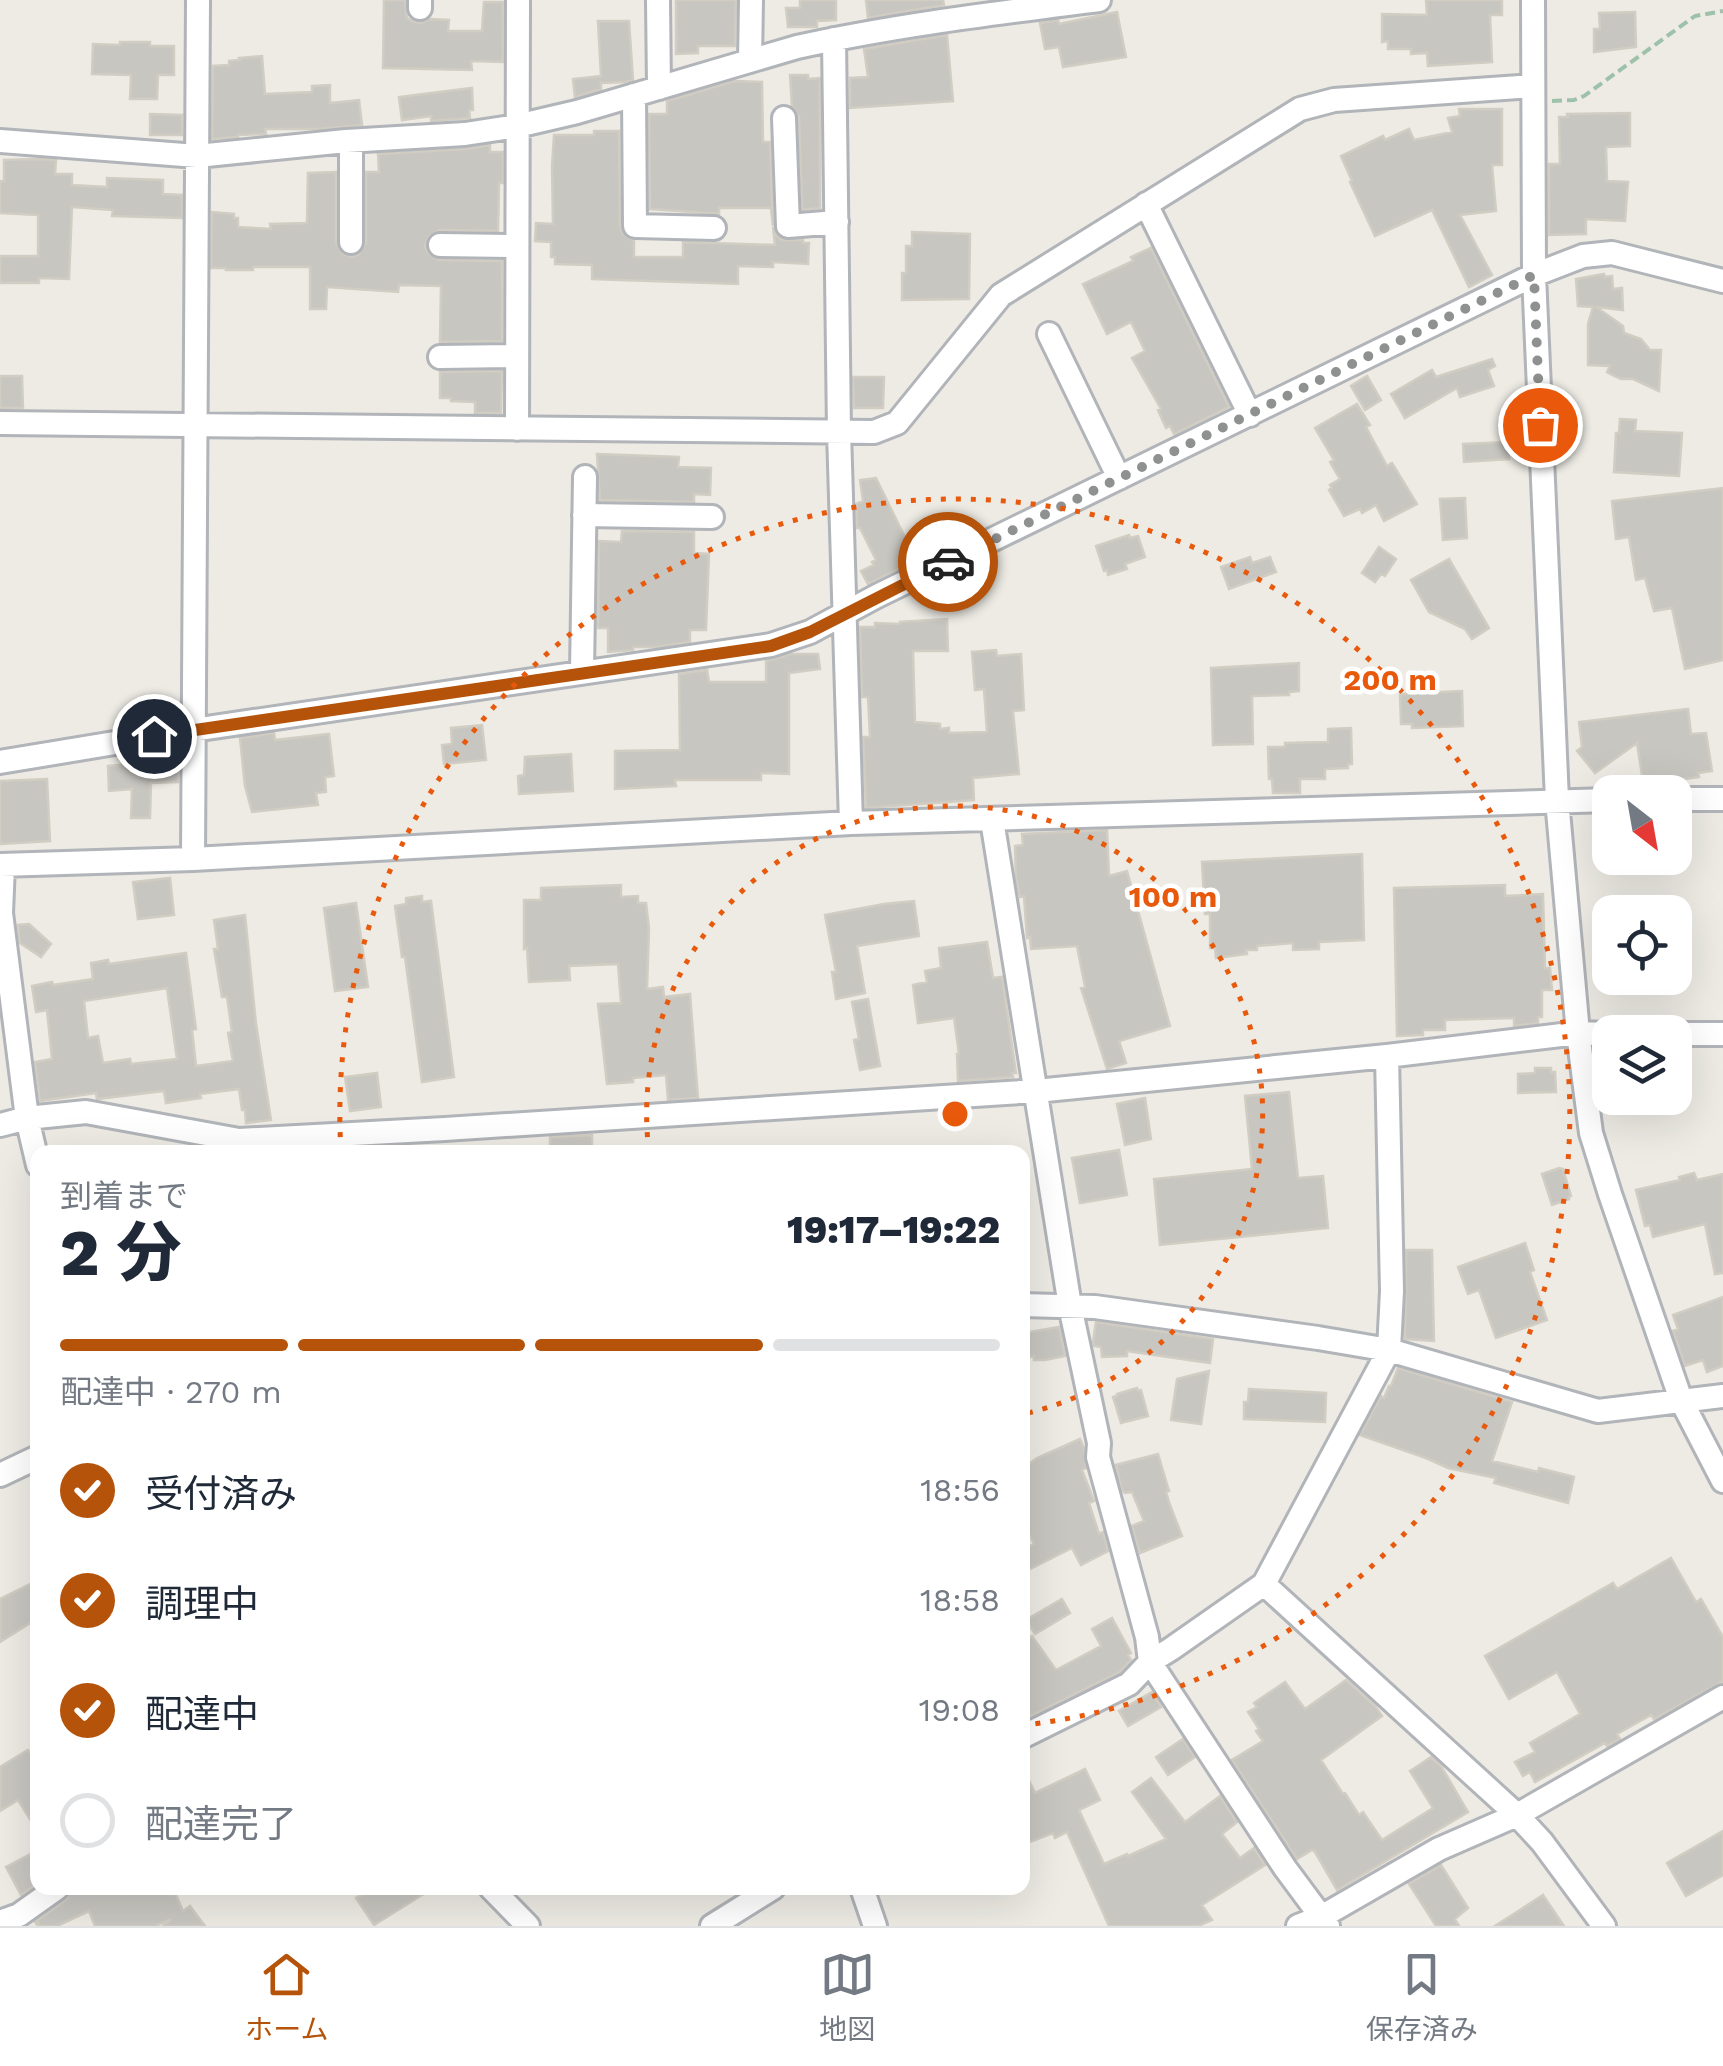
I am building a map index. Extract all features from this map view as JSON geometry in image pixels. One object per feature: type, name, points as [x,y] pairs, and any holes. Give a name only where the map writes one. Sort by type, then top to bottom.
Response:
[{"type":"street","points":[[193,858],[198,0]]},
{"type":"street","points":[[517,430],[518,0]]},
{"type":"street","points":[[658,0],[659,88]]},
{"type":"street","points":[[750,61],[751,0]]},
{"type":"street","points":[[0,141],[197,156],[465,134],[517,126],[834,39],[974,8],[1098,0]]},
{"type":"street","points":[[1534,0],[1534,275],[1557,800],[1578,1034],[1591,1134],[1681,1400],[1723,1481]]},
{"type":"street","points":[[834,39],[838,432],[851,823]]},
{"type":"street","points":[[0,424],[874,432],[896,422],[1000,295],[1300,109],[1334,100],[1533,93]]},
{"type":"street","points":[[634,95],[636,226],[714,228]]},
{"type":"street","points":[[784,118],[788,226],[837,222]]},
{"type":"street","points":[[351,141],[351,242]]},
{"type":"street","points":[[1146,204],[1250,414]]},
{"type":"street","points":[[440,245],[517,246]]},
{"type":"street","points":[[0,762],[771,646],[810,632],[1534,275],[1582,256],[1612,253],[1723,282]]},
{"type":"street","points":[[1050,334],[1119,478]]},
{"type":"street","points":[[440,357],[517,356]]},
{"type":"street","points":[[582,673],[584,476]]},
{"type":"street","points":[[584,515],[712,516]]},
{"type":"street","points":[[1692,800],[1723,799]]},
{"type":"street","points":[[33,1145],[1,914],[1,864],[193,858],[851,823],[1592,800]]},
{"type":"street","points":[[992,820],[1070,1306],[1099,1443],[1098,1457],[1147,1637],[1150,1662],[1285,1868],[1325,1921]]},
{"type":"street","points":[[0,1125],[86,1112],[240,1140],[446,1141],[1036,1091],[1592,1034]]},
{"type":"street","points":[[1692,1034],[1723,1034]]},
{"type":"street","points":[[1030,1734],[1128,1684],[1150,1662],[1264,1584],[1389,1350],[1392,1291],[1387,1056]]},
{"type":"street","points":[[1030,1305],[1095,1307],[1389,1350],[1598,1410],[1723,1396]]},
{"type":"street","points":[[0,1475],[30,1461]]},
{"type":"street","points":[[1264,1584],[1518,1814],[1604,1926]]},
{"type":"street","points":[[1298,1926],[1325,1921],[1439,1849],[1518,1814],[1723,1696]]},
{"type":"street","points":[[0,1922],[19,1915],[47,1895]]},
{"type":"street","points":[[498,1895],[528,1926]]},
{"type":"street","points":[[712,1926],[763,1895]]},
{"type":"street","points":[[864,1895],[874,1926]]},
{"type":"path","points":[[1533,93],[1574,100],[1584,96],[1694,16],[1723,11]]},
{"type":"building","points":[[384,0],[405,0],[407,18],[413,21],[449,20],[448,31],[482,31],[484,2],[503,2],[503,62],[471,61],[472,70],[383,68]]},
{"type":"building","points":[[676,0],[736,0],[735,46],[698,46],[698,53],[676,54]]},
{"type":"building","points":[[800,0],[836,0],[836,20],[817,21],[817,27],[788,27],[786,8],[800,8]]},
{"type":"building","points":[[866,0],[943,0],[944,5],[868,18]]},
{"type":"building","points":[[1426,0],[1502,0],[1502,15],[1490,15],[1492,62],[1428,66],[1427,53],[1388,49],[1388,41],[1382,42],[1382,14],[1427,15]]},
{"type":"building","points":[[1117,12],[1126,57],[1063,67],[1059,47],[1045,49],[1040,23],[1058,20],[1059,24]]},
{"type":"building","points":[[1635,12],[1636,47],[1594,52],[1594,29],[1600,29],[1599,13]]},
{"type":"building","points":[[598,21],[629,21],[633,80],[601,83],[601,89],[575,97],[573,79],[601,76]]},
{"type":"building","points":[[947,35],[953,101],[850,108],[850,78],[868,77],[864,49]]},
{"type":"building","points":[[93,44],[174,46],[174,75],[158,75],[157,99],[130,99],[131,75],[92,74]]},
{"type":"building","points":[[262,56],[265,94],[312,92],[312,86],[330,85],[330,103],[359,100],[362,125],[265,129],[266,134],[212,139],[213,66]]},
{"type":"building","points":[[790,75],[820,78],[820,208],[802,210],[799,117],[792,106]]},
{"type":"building","points":[[734,81],[762,82],[763,142],[770,142],[773,226],[771,208],[719,208],[719,214],[650,209],[649,114],[667,114],[667,101]]},
{"type":"building","points":[[472,88],[470,118],[431,121],[431,116],[402,120],[399,97]]},
{"type":"building","points":[[1459,109],[1502,109],[1502,165],[1492,165],[1496,211],[1460,215],[1492,275],[1469,287],[1432,210],[1375,236],[1341,156],[1383,136],[1385,140],[1409,129],[1414,140],[1452,132],[1448,118],[1460,116]]},
{"type":"building","points":[[1630,113],[1630,146],[1606,147],[1607,181],[1628,182],[1625,221],[1586,219],[1586,234],[1549,235],[1549,164],[1560,164],[1559,117]]},
{"type":"building","points":[[150,114],[182,115],[182,135],[150,135]]},
{"type":"building","points":[[594,131],[619,131],[620,226],[623,234],[634,241],[634,257],[683,257],[683,242],[775,245],[773,227],[782,240],[809,243],[808,264],[738,266],[738,284],[592,279],[592,265],[555,264],[551,242],[535,241],[536,223],[553,224],[554,135],[594,135]]},
{"type":"building","points":[[490,145],[490,152],[503,152],[498,231],[439,230],[428,237],[425,246],[439,260],[502,261],[502,341],[440,342],[441,286],[399,285],[398,292],[327,287],[326,309],[310,309],[310,267],[211,268],[212,212],[234,214],[238,227],[271,229],[270,224],[307,223],[308,173],[336,172],[336,243],[343,254],[352,257],[366,243],[366,172],[379,172],[378,154]]},
{"type":"building","points":[[4,160],[56,160],[55,174],[72,174],[72,185],[107,187],[107,178],[163,180],[163,194],[182,195],[182,218],[112,216],[113,210],[72,207],[69,279],[0,283],[0,256],[38,256],[38,215],[0,213]]},
{"type":"building","points":[[912,232],[970,234],[969,299],[902,300],[902,273],[906,273],[906,246],[912,246]]},
{"type":"building","points":[[1151,248],[1229,407],[1174,434],[1170,426],[1166,428],[1158,410],[1161,409],[1132,358],[1145,351],[1131,322],[1107,334],[1083,284],[1133,261],[1131,257]]},
{"type":"building","points":[[1612,276],[1613,289],[1622,288],[1623,310],[1596,307],[1623,326],[1624,333],[1641,339],[1650,350],[1661,350],[1659,391],[1612,375],[1607,372],[1610,366],[1588,365],[1588,324],[1593,307],[1578,306],[1576,279]]},
{"type":"building","points":[[1492,359],[1495,366],[1488,370],[1494,386],[1460,397],[1457,388],[1405,418],[1391,394],[1432,370],[1436,377]]},
{"type":"building","points":[[502,371],[501,413],[475,413],[475,402],[440,398],[440,372]]},
{"type":"building","points":[[0,376],[22,376],[23,408],[0,408]]},
{"type":"building","points":[[1367,376],[1381,400],[1365,410],[1351,386]]},
{"type":"building","points":[[853,377],[884,377],[883,408],[854,408]]},
{"type":"building","points":[[1357,404],[1387,466],[1392,463],[1417,504],[1384,521],[1376,505],[1362,513],[1360,509],[1344,516],[1329,490],[1340,479],[1315,428]]},
{"type":"building","points":[[1620,419],[1636,420],[1635,431],[1682,433],[1679,476],[1614,472]]},
{"type":"building","points":[[1508,442],[1509,459],[1464,462],[1463,444]]},
{"type":"building","points":[[597,454],[679,457],[678,467],[711,468],[710,495],[694,494],[694,502],[600,500]]},
{"type":"building","points":[[876,478],[916,560],[868,584],[861,571],[876,560],[857,528],[856,504],[863,501],[860,480]]},
{"type":"building","points":[[1723,488],[1723,660],[1685,669],[1672,608],[1654,611],[1645,578],[1636,580],[1629,537],[1616,539],[1612,501]]},
{"type":"building","points":[[1465,498],[1467,538],[1443,540],[1440,499]]},
{"type":"building","points":[[622,531],[694,532],[694,553],[709,554],[706,630],[690,630],[690,642],[608,652],[608,628],[598,628],[599,541],[621,542]]},
{"type":"building","points":[[1129,535],[1138,536],[1145,557],[1108,575],[1096,546]]},
{"type":"building","points":[[1379,547],[1396,559],[1385,576],[1381,574],[1375,582],[1362,573]]},
{"type":"building","points":[[1250,557],[1252,563],[1270,557],[1276,572],[1229,589],[1221,567]]},
{"type":"building","points":[[1449,559],[1489,628],[1472,639],[1465,629],[1429,612],[1411,580]]},
{"type":"building","points":[[947,619],[948,651],[913,651],[915,722],[940,724],[940,729],[949,728],[949,733],[987,732],[984,689],[975,690],[972,652],[1021,654],[1024,710],[1013,711],[1019,774],[973,778],[974,800],[866,808],[863,737],[870,737],[868,697],[862,697],[860,627]]},
{"type":"building","points":[[790,654],[818,654],[820,669],[789,673],[789,774],[761,773],[761,780],[675,780],[676,786],[615,789],[615,751],[680,750],[679,674],[707,670],[709,682],[766,682],[766,661]]},
{"type":"building","points":[[1299,663],[1299,691],[1252,696],[1253,744],[1213,745],[1211,668]]},
{"type":"building","points":[[1462,691],[1463,726],[1412,728],[1412,724],[1401,724],[1400,694]]},
{"type":"building","points":[[1688,709],[1691,734],[1706,733],[1712,771],[1692,778],[1692,775],[1642,775],[1637,743],[1595,773],[1577,751],[1582,747],[1579,722]]},
{"type":"building","points":[[482,725],[486,760],[444,764],[442,745],[452,744],[451,728]]},
{"type":"building","points":[[1351,728],[1352,764],[1348,768],[1325,769],[1325,779],[1300,779],[1300,793],[1273,793],[1268,747],[1328,742],[1328,729]]},
{"type":"building","points":[[274,733],[275,740],[329,734],[334,776],[325,777],[326,792],[316,793],[318,805],[252,812],[240,738]]},
{"type":"building","points":[[571,754],[573,791],[519,794],[518,776],[524,775],[525,757]]},
{"type":"building","points":[[133,758],[179,759],[178,782],[151,783],[150,818],[131,818],[132,789],[109,791],[108,766],[131,764]]},
{"type":"building","points":[[47,779],[50,841],[0,844],[0,781]]},
{"type":"building","points":[[1107,830],[1109,876],[1127,871],[1170,1026],[1119,1041],[1126,1063],[1107,1069],[1081,988],[1085,987],[1077,946],[1031,949],[1024,896],[1020,897],[1016,878],[1015,846],[1023,845],[1022,834]]},
{"type":"building","points":[[1362,854],[1364,940],[1319,942],[1319,949],[1293,950],[1293,943],[1257,946],[1257,950],[1246,950],[1247,954],[1216,958],[1215,948],[1210,948],[1210,914],[1205,914],[1202,862]]},
{"type":"building","points":[[170,878],[174,915],[138,919],[133,882]]},
{"type":"building","points":[[621,885],[621,897],[638,896],[638,903],[646,903],[647,989],[663,987],[664,997],[690,994],[698,1098],[668,1100],[666,1075],[607,1084],[598,1004],[621,1003],[618,964],[569,966],[570,980],[529,982],[524,900],[541,900],[541,888]]},
{"type":"building","points":[[1505,885],[1505,896],[1543,894],[1545,968],[1550,968],[1552,990],[1542,990],[1542,1017],[1538,1017],[1538,1023],[1514,1026],[1514,1018],[1445,1020],[1445,1030],[1397,1036],[1394,888]]},
{"type":"building","points":[[422,896],[422,902],[431,901],[454,1077],[422,1082],[395,906],[406,904],[406,898]]},
{"type":"building","points":[[914,901],[919,936],[857,946],[865,993],[836,999],[832,972],[836,972],[825,915]]},
{"type":"building","points":[[356,903],[368,987],[335,991],[324,908]]},
{"type":"building","points":[[245,915],[271,1120],[246,1123],[239,1089],[166,1103],[164,1091],[97,1099],[96,1093],[40,1101],[35,1062],[52,1059],[47,1010],[36,1012],[32,986],[93,979],[91,963],[186,953],[196,1029],[192,1030],[196,1066],[233,1061],[227,997],[222,997],[214,949],[218,949],[214,920]],"holes":[[[167,988],[177,1059],[103,1063],[98,1036],[88,1038],[84,1001]]]},
{"type":"building","points":[[29,924],[51,944],[41,957],[20,943],[18,925]]},
{"type":"building","points":[[987,942],[993,978],[1002,977],[1016,1073],[1012,1073],[1013,1077],[958,1081],[954,1018],[918,1023],[913,985],[927,982],[925,971],[941,968],[939,948]]},
{"type":"building","points":[[868,999],[880,1066],[860,1070],[852,1002]]},
{"type":"building","points":[[1535,1068],[1551,1068],[1555,1072],[1556,1092],[1518,1093],[1518,1074],[1535,1073]]},
{"type":"building","points":[[377,1073],[381,1107],[350,1111],[345,1077]]},
{"type":"building","points":[[1289,1092],[1298,1178],[1323,1176],[1328,1228],[1160,1245],[1154,1179],[1252,1169],[1245,1096]]},
{"type":"building","points":[[1145,1098],[1151,1139],[1125,1145],[1117,1104]]},
{"type":"building","points":[[592,1135],[592,1145],[550,1145],[550,1137]]},
{"type":"building","points":[[1119,1150],[1127,1195],[1080,1203],[1072,1158]]},
{"type":"building","points":[[1563,1169],[1571,1196],[1552,1205],[1542,1174]]},
{"type":"building","points":[[1694,1173],[1697,1180],[1723,1174],[1723,1273],[1715,1274],[1705,1224],[1653,1237],[1650,1225],[1645,1226],[1636,1190]]},
{"type":"building","points":[[1525,1243],[1534,1270],[1530,1272],[1547,1320],[1496,1338],[1479,1290],[1468,1294],[1458,1267]]},
{"type":"building","points":[[1406,1250],[1432,1250],[1434,1341],[1405,1339]]},
{"type":"building","points":[[1723,1297],[1723,1366],[1707,1372],[1703,1360],[1685,1366],[1673,1331],[1678,1329],[1673,1315]]},
{"type":"building","points":[[1096,1322],[1213,1339],[1210,1363],[1127,1351],[1127,1356],[1102,1357],[1101,1347],[1093,1342]]},
{"type":"building","points":[[1059,1327],[1065,1356],[1034,1360],[1034,1356],[1030,1357],[1030,1332]]},
{"type":"building","points":[[1398,1368],[1512,1402],[1492,1461],[1574,1477],[1568,1503],[1494,1483],[1496,1478],[1448,1468],[1360,1435]]},
{"type":"building","points":[[1209,1371],[1201,1424],[1171,1420],[1177,1379]]},
{"type":"building","points":[[1137,1388],[1148,1416],[1121,1423],[1113,1397]]},
{"type":"building","points":[[1249,1389],[1326,1393],[1325,1422],[1244,1419]]},
{"type":"building","points":[[1080,1439],[1086,1468],[1082,1470],[1094,1501],[1089,1503],[1108,1551],[1081,1565],[1072,1548],[1030,1569],[1030,1546],[1034,1544],[1030,1536],[1030,1463]]},
{"type":"building","points":[[1158,1454],[1182,1536],[1140,1553],[1132,1526],[1144,1521],[1132,1492],[1122,1490],[1116,1465]]},
{"type":"building","points":[[1671,1558],[1696,1602],[1701,1599],[1723,1637],[1723,1681],[1654,1719],[1651,1715],[1617,1734],[1620,1739],[1607,1746],[1605,1743],[1535,1782],[1530,1772],[1523,1776],[1515,1762],[1535,1752],[1530,1743],[1580,1714],[1557,1672],[1509,1699],[1485,1656],[1613,1583],[1617,1589]]},
{"type":"building","points":[[30,1584],[30,1623],[0,1642],[0,1599]]},
{"type":"building","points":[[1062,1599],[1070,1613],[1035,1634],[1030,1618]]},
{"type":"building","points":[[1112,1618],[1131,1660],[1120,1672],[1030,1716],[1030,1637],[1056,1670],[1101,1646],[1092,1629]]},
{"type":"building","points":[[1346,1680],[1382,1716],[1321,1760],[1359,1815],[1363,1812],[1382,1840],[1433,1808],[1410,1771],[1431,1757],[1441,1766],[1468,1812],[1337,1890],[1315,1852],[1297,1859],[1232,1760],[1263,1741],[1248,1712],[1257,1707],[1254,1703],[1285,1682],[1305,1709]]},
{"type":"building","points":[[1152,1692],[1161,1707],[1128,1726],[1119,1711]]},
{"type":"building","points":[[1183,1739],[1195,1757],[1168,1775],[1156,1757]]},
{"type":"building","points":[[28,1750],[30,1753],[30,1819],[18,1800],[0,1811],[0,1767]]},
{"type":"building","points":[[1085,1769],[1100,1800],[1079,1810],[1104,1864],[1166,1839],[1132,1792],[1151,1778],[1185,1822],[1220,1796],[1237,1822],[1222,1834],[1240,1858],[1254,1848],[1265,1865],[1202,1905],[1212,1920],[1198,1926],[1109,1926],[1067,1832],[1055,1838],[1053,1833],[1030,1842],[1030,1783],[1035,1793]]},
{"type":"building","points":[[1723,1831],[1723,1875],[1686,1896],[1667,1863]]},
{"type":"building","points":[[30,1854],[30,1889],[21,1895],[6,1867]]},
{"type":"building","points":[[1441,1865],[1468,1908],[1455,1919],[1459,1926],[1436,1926],[1409,1884]]},
{"type":"building","points":[[68,1895],[176,1895],[183,1911],[190,1906],[205,1926],[163,1926],[171,1919],[155,1926],[95,1926],[89,1911],[57,1926],[40,1926],[38,1922],[38,1926],[35,1922]]},
{"type":"building","points":[[361,1895],[422,1895],[374,1925],[356,1898]]},
{"type":"building","points":[[1543,1895],[1564,1926],[1495,1926]]},
{"type":"way so far","points":[[948,562],[1534,275],[1540,425]]},
{"type":"route","points":[[154,736],[771,646],[810,632],[948,562]]}]
